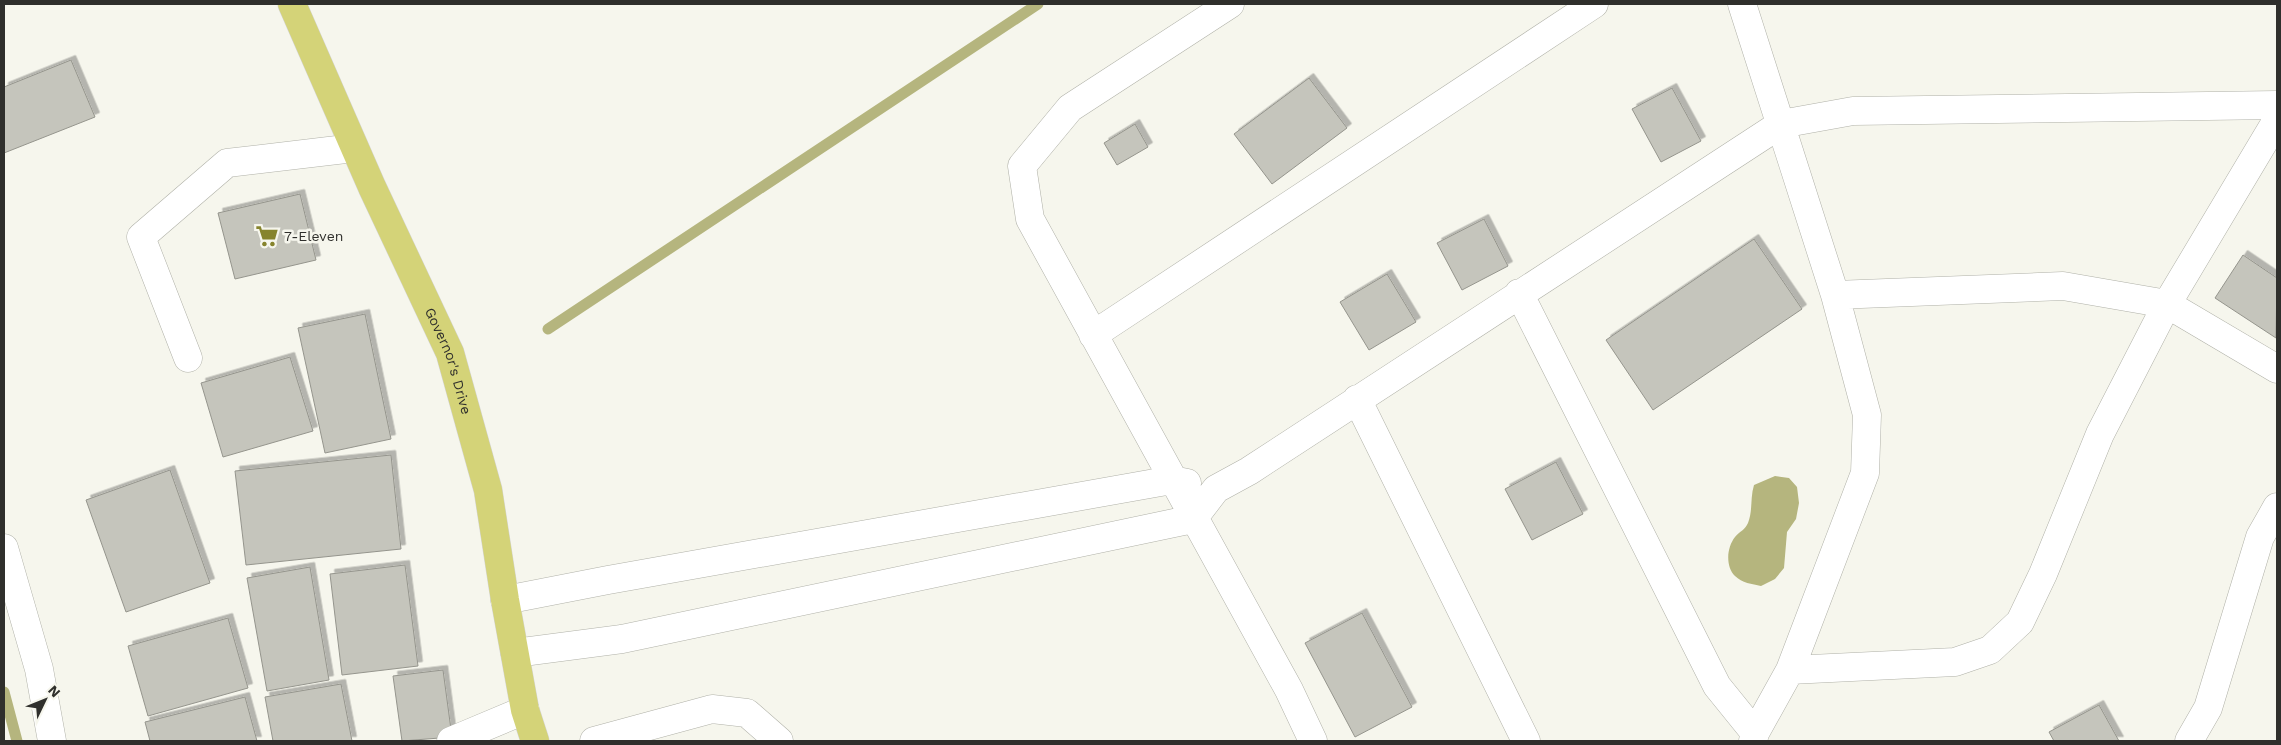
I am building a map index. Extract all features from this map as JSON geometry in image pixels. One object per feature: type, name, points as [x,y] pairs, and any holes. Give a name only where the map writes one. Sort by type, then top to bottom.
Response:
[{"type":"main road","name":"Governor's Drive","points":[[292,4],[354,148],[450,353],[488,490],[505,600],[526,710],[534,741]]},
{"type":"street","points":[[1230,4],[1070,108],[1022,166],[1030,219],[1193,519],[1289,690],[1313,741]]},
{"type":"street","points":[[1093,335],[1594,4]]},
{"type":"street","points":[[1519,293],[1717,686],[1754,737],[1790,670],[1865,473],[1867,415],[1836,295],[1742,4]]},
{"type":"street","points":[[515,653],[622,639],[1193,519],[1216,489],[1249,471],[1519,293],[1781,124],[1853,111],[2277,105]]},
{"type":"street","points":[[1790,670],[1955,662],[1990,650],[2020,622],[2043,574],[2100,434],[2168,304],[2277,120]]},
{"type":"street","points":[[188,358],[141,237],[227,163],[354,148]]},
{"type":"street","points":[[1836,295],[2063,286],[2168,304],[2277,369]]},
{"type":"street","points":[[1357,400],[1526,741]]},
{"type":"street","points":[[505,600],[1172,480],[1216,489]]},
{"type":"street","points":[[2189,741],[2208,708],[2260,537],[2277,507]]},
{"type":"street","points":[[4,548],[39,669],[52,741]]},
{"type":"street","points":[[594,741],[712,709],[747,713],[779,741]]},
{"type":"street","points":[[451,741],[526,710]]},
{"type":"shaded area","points":[[1775,476],[1789,478],[1797,487],[1799,503],[1796,519],[1787,532],[1784,568],[1775,579],[1761,586],[1744,582],[1735,576],[1728,562],[1728,556],[1732,541],[1748,523],[1754,485]]},
{"type":"building","points":[[71,60],[95,117],[4,153],[4,87]]},
{"type":"building","points":[[1309,78],[1347,128],[1272,184],[1234,134]]},
{"type":"building","points":[[1672,88],[1701,141],[1661,162],[1632,109]]},
{"type":"building","points":[[1135,124],[1148,147],[1117,165],[1104,143]]},
{"type":"building","name":"7-Eleven","points":[[300,194],[316,260],[235,279],[218,213]]},
{"type":"building","points":[[1484,219],[1508,266],[1462,290],[1437,243]]},
{"type":"building","points":[[1754,239],[1802,309],[1653,410],[1606,340]]},
{"type":"building","points":[[2243,255],[2277,278],[2276,338],[2215,298]]},
{"type":"building","points":[[1387,274],[1416,322],[1369,350],[1340,302]]},
{"type":"building","points":[[365,314],[391,439],[325,453],[298,328]]},
{"type":"building","points":[[290,357],[313,431],[223,457],[201,383]]},
{"type":"building","points":[[391,455],[401,549],[246,565],[235,471]]},
{"type":"building","points":[[1556,462],[1583,514],[1532,540],[1505,489]]},
{"type":"building","points":[[170,470],[210,583],[126,612],[86,500]]},
{"type":"building","points":[[405,565],[418,666],[342,675],[330,574]]},
{"type":"building","points":[[310,567],[329,680],[267,691],[247,578]]},
{"type":"building","points":[[1362,613],[1412,707],[1355,737],[1305,643]]},
{"type":"building","points":[[228,618],[248,688],[148,716],[128,646]]},
{"type":"building","points":[[443,670],[452,737],[402,741],[393,676]]},
{"type":"building","points":[[341,684],[352,741],[273,741],[265,697]]},
{"type":"building","points":[[245,697],[257,741],[150,741],[145,722]]},
{"type":"building","points":[[2099,705],[2119,741],[2054,741],[2049,732]]},
{"type":"waterway","points":[[548,329],[1038,4]]},
{"type":"waterway","points":[[4,692],[17,741]]},
{"type":"place","name":"7-Eleven","points":[[267,236]]}]
